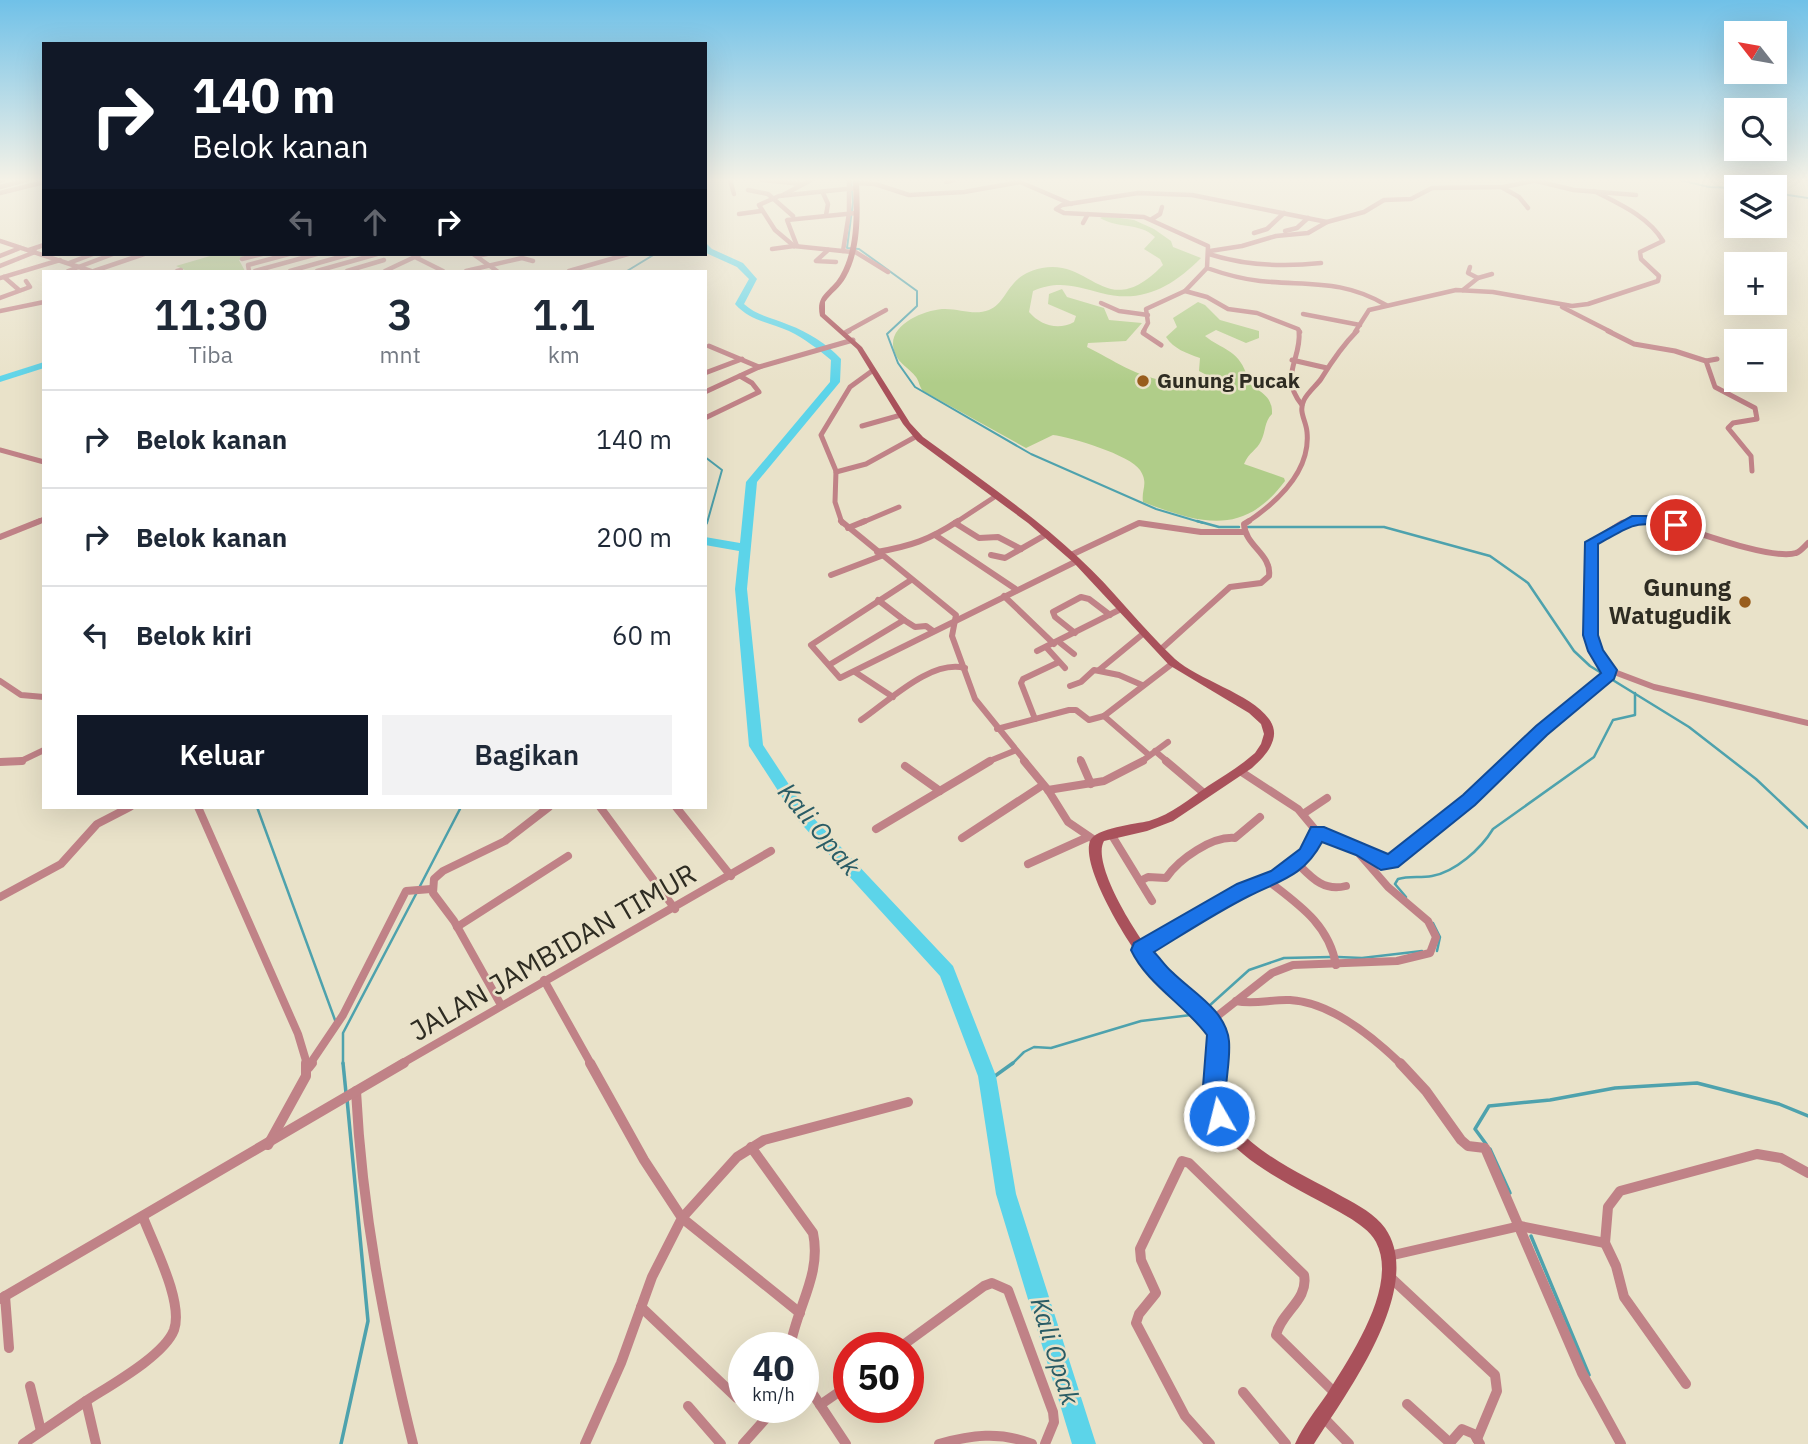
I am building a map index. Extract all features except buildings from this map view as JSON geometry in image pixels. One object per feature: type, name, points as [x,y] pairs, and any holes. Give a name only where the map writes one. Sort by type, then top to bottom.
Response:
[{"type":"main road","points":[[850,250],[843,278],[825,296],[820,307],[825,319],[849,337],[918,436],[1047,534],[1074,558],[1115,612],[1144,633],[1173,663],[1253,710],[1268,730],[1268,743],[1260,755],[1163,821],[1092,839],[1096,864],[1140,950],[1165,979],[1211,1021],[1217,1032],[1219,1044],[1213,1099],[1226,1128],[1278,1169],[1373,1226],[1383,1238],[1389,1256],[1389,1276],[1382,1311],[1336,1394],[1304,1444]]},
{"type":"street","points":[[28,251],[38,247]]},
{"type":"street","points":[[772,249],[785,247]]},
{"type":"street","points":[[807,247],[850,250],[888,272]]},
{"type":"street","points":[[1161,345],[1143,333],[1148,315],[1146,310],[1149,306],[1185,291],[1207,268],[1210,252],[1208,247]]},
{"type":"street","points":[[1210,252],[1235,247]]},
{"type":"street","points":[[1301,405],[1337,351],[1360,325],[1369,310],[1443,292],[1463,290],[1493,292],[1559,305],[1588,304],[1659,279],[1640,255],[1641,250],[1647,247]]},
{"type":"street","points":[[0,256],[20,248],[42,253]]},
{"type":"street","points":[[828,250],[816,261],[836,262]]},
{"type":"street","points":[[1,264],[36,252]]},
{"type":"street","points":[[1210,252],[1231,262],[1282,267],[1321,263]]},
{"type":"street","points":[[51,256],[90,270]]},
{"type":"street","points":[[68,264],[88,256]]},
{"type":"street","points":[[71,270],[108,256]]},
{"type":"street","points":[[96,270],[138,256]]},
{"type":"street","points":[[242,259],[254,256]]},
{"type":"street","points":[[249,270],[248,265],[283,256]]},
{"type":"street","points":[[294,256],[314,270]]},
{"type":"street","points":[[259,270],[310,256]]},
{"type":"street","points":[[294,270],[343,256]]},
{"type":"street","points":[[319,270],[370,256]]},
{"type":"street","points":[[379,256],[399,270]]},
{"type":"street","points":[[476,256],[496,270]]},
{"type":"street","points":[[572,270],[621,256]]},
{"type":"street","points":[[387,270],[415,257],[441,270]]},
{"type":"street","points":[[470,270],[522,258],[533,261]]},
{"type":"street","points":[[2,278],[60,260]]},
{"type":"street","points":[[350,270],[384,260]]},
{"type":"street","points":[[1470,267],[1468,273],[1478,278]]},
{"type":"street","points":[[1207,268],[1258,281],[1334,283],[1367,292],[1386,305]]},
{"type":"street","points":[[1463,290],[1478,278],[1492,274]]},
{"type":"street","points":[[2,278],[19,289]]},
{"type":"street","points":[[0,298],[30,287],[26,281]]},
{"type":"street","points":[[1160,650],[1230,587],[1266,581],[1270,575],[1268,563],[1244,532],[1246,521],[1283,495],[1302,465],[1308,439],[1301,405],[1290,388],[1292,360],[1300,333],[1293,326],[1257,313],[1228,309],[1208,297],[1185,291]]},
{"type":"street","points":[[0,311],[42,302]]},
{"type":"street","points":[[1101,303],[1119,311],[1148,315]]},
{"type":"street","points":[[1559,305],[1634,344],[1684,353],[1706,361],[1717,359]]},
{"type":"street","points":[[707,391],[758,367],[838,344],[886,310]]},
{"type":"street","points":[[1303,314],[1360,325]]},
{"type":"street","points":[[707,348],[722,349],[758,367]]},
{"type":"street","points":[[707,372],[742,359]]},
{"type":"street","points":[[1292,360],[1328,368]]},
{"type":"street","points":[[1706,361],[1715,387],[1755,408],[1757,419],[1733,423],[1728,428],[1751,456],[1752,471]]},
{"type":"street","points":[[872,371],[848,389],[821,435],[836,472],[834,508],[848,528],[954,613],[957,618],[952,636],[974,697],[1014,751],[1046,788],[1068,822],[1092,839]]},
{"type":"street","points":[[707,417],[759,392],[752,383],[740,376]]},
{"type":"street","points":[[707,386],[713,389]]},
{"type":"street","points":[[863,426],[901,415]]},
{"type":"street","points":[[836,472],[866,464],[918,436]]},
{"type":"street","points":[[0,450],[42,462]]},
{"type":"street","points":[[831,575],[879,554],[912,546],[935,535],[996,496]]},
{"type":"street","points":[[848,528],[899,507]]},
{"type":"street","points":[[1808,543],[1798,553],[1785,555],[1750,548],[1659,520],[1639,519],[1622,523],[1590,545],[1591,635],[1595,651],[1607,675],[1808,723]]},
{"type":"street","points":[[0,537],[42,520]]},
{"type":"street","points":[[955,523],[979,538],[998,537],[1021,549]]},
{"type":"street","points":[[911,580],[813,643],[811,646],[840,678],[1017,590],[1139,523],[1208,533],[1244,532]]},
{"type":"street","points":[[991,555],[1006,558],[1047,534]]},
{"type":"street","points":[[935,535],[1017,590]]},
{"type":"street","points":[[1004,596],[1056,643],[1074,654]]},
{"type":"street","points":[[1075,633],[1053,612],[1081,597],[1115,612]]},
{"type":"street","points":[[878,600],[915,627],[926,625],[933,631]]},
{"type":"street","points":[[1037,651],[1115,612]]},
{"type":"street","points":[[829,665],[904,620]]},
{"type":"street","points":[[1070,686],[1081,682],[1088,673],[1099,670],[1144,633]]},
{"type":"street","points":[[1035,719],[1021,683],[1023,679],[1062,665],[1046,647]]},
{"type":"street","points":[[997,729],[1073,709],[1089,720],[1104,716],[1173,663]]},
{"type":"street","points":[[861,720],[934,669],[953,665],[965,668]]},
{"type":"street","points":[[1099,670],[1115,676],[1122,675],[1142,685]]},
{"type":"street","points":[[855,672],[893,697]]},
{"type":"street","points":[[1240,771],[1303,814],[1318,832],[1352,845],[1381,862],[1392,862],[1469,800],[1511,758],[1607,675]]},
{"type":"street","points":[[0,681],[21,695],[42,697]]},
{"type":"street","points":[[1104,716],[1205,794]]},
{"type":"street","points":[[962,838],[1046,788],[1091,784],[1133,768],[1168,742]]},
{"type":"street","points":[[0,762],[21,761],[42,751]]},
{"type":"street","points":[[876,829],[991,760],[1014,751]]},
{"type":"street","points":[[1080,759],[1091,784]]},
{"type":"street","points":[[905,765],[940,791]]},
{"type":"street","points":[[1303,814],[1327,798]]},
{"type":"street","points":[[0,897],[61,864],[97,824],[126,809]]},
{"type":"street","points":[[199,809],[298,1034],[308,1068]]},
{"type":"street","points":[[431,889],[434,879],[443,871],[505,841],[547,809]]},
{"type":"street","points":[[601,809],[676,909]]},
{"type":"street","points":[[678,809],[731,876]]},
{"type":"street","points":[[1140,881],[1148,877],[1166,878],[1173,868],[1191,855],[1224,837],[1235,838],[1260,817]]},
{"type":"street","points":[[1140,950],[1244,890],[1277,877],[1308,852],[1318,832]]},
{"type":"street","points":[[1111,834],[1152,901]]},
{"type":"street","points":[[1028,864],[1092,839]]},
{"type":"street","points":[[1211,1021],[1281,968],[1336,959],[1420,957],[1430,953],[1436,937],[1428,921],[1388,887],[1352,845]]},
{"type":"street","name":"JALAN JAMBIDAN TIMUR","points":[[2,1297],[267,1145],[544,980],[676,909],[771,851]]},
{"type":"street","points":[[457,927],[568,856]]},
{"type":"street","points":[[1296,862],[1321,886],[1337,889],[1346,886]]},
{"type":"street","points":[[1267,880],[1318,921],[1336,959]]},
{"type":"street","points":[[267,1145],[303,1084],[308,1068],[343,1015],[406,891],[431,889]]},
{"type":"street","points":[[431,889],[457,927],[501,1005]]},
{"type":"street","points":[[544,980],[644,1160],[682,1218],[800,1313]]},
{"type":"street","points":[[1236,1001],[1254,1005],[1272,999],[1293,1000],[1324,1009],[1352,1025],[1420,1083],[1461,1140],[1468,1146],[1485,1148],[1582,1373],[1621,1444]]},
{"type":"street","points":[[353,1092],[366,1228],[413,1444]]},
{"type":"street","points":[[585,1444],[621,1363],[664,1250],[682,1218],[737,1157],[776,1135],[908,1102]]},
{"type":"street","points":[[751,1147],[813,1233],[817,1245],[816,1270],[795,1332]]},
{"type":"street","points":[[1686,1384],[1624,1297],[1616,1266],[1605,1243],[1604,1232],[1611,1201],[1620,1191],[1757,1154],[1781,1158],[1808,1173]]},
{"type":"street","points":[[1210,1444],[1185,1416],[1136,1323],[1139,1313],[1154,1301],[1156,1293],[1141,1260],[1140,1250],[1182,1161],[1189,1163],[1304,1275],[1307,1280],[1304,1290],[1279,1323],[1276,1335],[1336,1394]]},
{"type":"street","points":[[23,1444],[125,1375],[174,1331],[176,1314],[172,1298],[143,1217]]},
{"type":"street","points":[[1389,1256],[1520,1226],[1605,1243]]},
{"type":"street","points":[[1389,1276],[1495,1375],[1498,1384],[1478,1441],[1468,1430],[1462,1429],[1449,1444],[1407,1404]]},
{"type":"street","points":[[921,1332],[984,1286],[992,1283],[1008,1290],[1053,1412],[1051,1432],[1045,1444]]},
{"type":"street","points":[[2,1297],[9,1348]]},
{"type":"street","points":[[641,1307],[728,1389]]},
{"type":"street","points":[[30,1386],[41,1431]]},
{"type":"street","points":[[1243,1392],[1286,1444]]},
{"type":"street","points":[[833,1396],[820,1405],[846,1444]]},
{"type":"street","points":[[86,1401],[96,1444]]},
{"type":"street","points":[[688,1406],[721,1444]]},
{"type":"street","points":[[1321,1416],[1349,1444]]},
{"type":"street","points":[[743,1444],[762,1423]]},
{"type":"street","points":[[939,1444],[983,1433],[1018,1438],[1032,1444]]},
{"type":"green space","points":[[1174,247],[1201,258],[1167,285],[1143,294],[1116,296],[1067,285],[1042,288],[1033,291],[1029,312],[1050,325],[1062,326],[1074,322],[1076,316],[1048,304],[1049,294],[1062,289],[1067,297],[1104,308],[1109,320],[1142,323],[1126,341],[1088,343],[1087,347],[1146,376],[1194,383],[1201,390],[1208,389],[1218,381],[1199,371],[1200,358],[1177,348],[1166,337],[1177,327],[1173,318],[1198,302],[1205,305],[1220,320],[1259,331],[1259,338],[1246,343],[1216,330],[1205,336],[1238,359],[1246,373],[1244,378],[1267,397],[1272,407],[1272,414],[1261,441],[1244,464],[1284,478],[1285,481],[1269,499],[1253,511],[1236,518],[1201,520],[1143,502],[1144,483],[1140,470],[1125,458],[1086,443],[1053,435],[1026,448],[923,391],[916,377],[895,353],[895,335],[915,317],[942,309],[977,312],[989,310],[1001,301],[1021,276],[1030,271],[1059,267],[1100,285],[1127,289],[1143,282],[1163,265],[1160,259],[1144,249]]},
{"type":"green space","points":[[210,256],[252,256],[239,260],[244,270],[185,270],[176,266]]},
{"type":"waterway","points":[[847,247],[859,249],[917,291],[917,306],[887,334],[898,363],[915,387],[1031,454],[1156,509],[1203,523]]},
{"type":"waterway","name":"Kali Opak","points":[[707,248],[709,251],[740,265],[753,279],[739,304],[745,310],[802,334],[836,359],[835,382],[752,482],[741,589],[756,746],[800,813],[947,971],[987,1076],[1006,1194],[1084,1444]]},
{"type":"waterway","points":[[629,270],[652,256]]},
{"type":"waterway","points":[[0,379],[42,366]]},
{"type":"waterway","points":[[707,459],[722,470],[707,523]]},
{"type":"waterway","points":[[1197,521],[1219,527],[1239,527]]},
{"type":"waterway","points":[[1248,527],[1384,527],[1490,556],[1528,583],[1574,651],[1590,666],[1635,694]]},
{"type":"waterway","points":[[707,541],[745,548]]},
{"type":"waterway","points":[[1406,897],[1395,884],[1398,879],[1432,876],[1450,870],[1474,852],[1493,829],[1594,757],[1613,720],[1635,715],[1635,694]]},
{"type":"waterway","points":[[1635,694],[1689,727],[1756,779],[1808,828]]},
{"type":"waterway","points":[[258,809],[335,1020]]},
{"type":"waterway","points":[[419,888],[460,809]]},
{"type":"waterway","points":[[343,1063],[343,1033],[416,894]]},
{"type":"waterway","points":[[1433,923],[1440,937],[1437,951]]},
{"type":"waterway","points":[[1338,957],[1362,958],[1422,951]]},
{"type":"waterway","points":[[1209,1006],[1249,970],[1284,958],[1331,957]]},
{"type":"waterway","points":[[1013,1063],[1034,1047],[1051,1048],[1141,1021],[1191,1015]]},
{"type":"waterway","points":[[343,1063],[346,1093]]},
{"type":"waterway","points":[[988,1081],[1013,1063]]},
{"type":"waterway","points":[[1486,1144],[1475,1129],[1489,1106],[1550,1100],[1615,1088],[1697,1083],[1779,1104],[1808,1116]]},
{"type":"waterway","points":[[341,1444],[368,1321],[347,1099]]},
{"type":"waterway","points":[[1490,1149],[1510,1193]]},
{"type":"waterway","points":[[1531,1236],[1589,1375]]},
{"type":"place","name":"Gunung Pucak","points":[[1143,381]]},
{"type":"place","name":"Gunung Watugudik","points":[[1745,602]]},
{"type":"route","points":[[1219,1116],[1213,1099],[1219,1044],[1217,1032],[1200,1009],[1165,979],[1140,950],[1244,890],[1277,877],[1306,854],[1318,832],[1352,845],[1381,862],[1392,862],[1469,800],[1562,712],[1610,673],[1591,641],[1592,542],[1622,523],[1632,520],[1659,520],[1676,525]]}]
